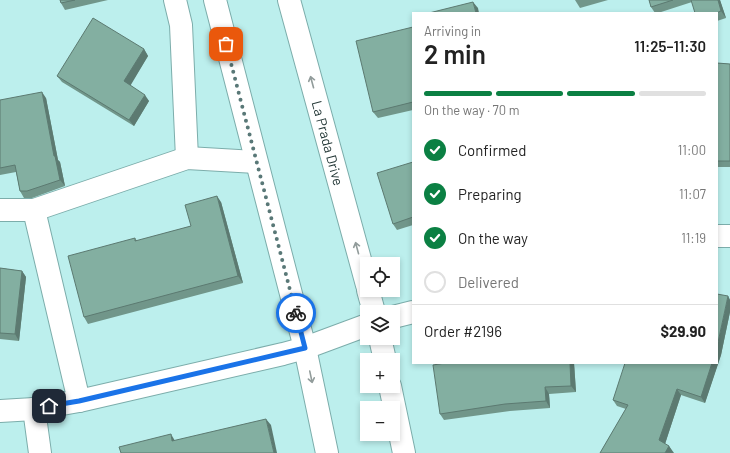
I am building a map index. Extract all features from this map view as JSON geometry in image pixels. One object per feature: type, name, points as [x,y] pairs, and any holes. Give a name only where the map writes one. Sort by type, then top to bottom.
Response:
[{"type":"main road","points":[[175,0],[181,25],[187,158]]},
{"type":"main road","points":[[215,0],[305,348],[327,453]]},
{"type":"main road","name":"La Prada Drive","points":[[289,0],[360,260]]},
{"type":"main road","points":[[0,210],[34,210],[187,158],[256,162]]},
{"type":"main road","points":[[34,210],[79,401]]},
{"type":"main road","points":[[718,236],[730,236]]},
{"type":"main road","points":[[400,315],[412,312]]},
{"type":"main road","points":[[0,411],[34,409],[79,401],[305,348],[360,328]]},
{"type":"main road","points":[[391,393],[404,453]]},
{"type":"main road","points":[[34,409],[40,453]]},
{"type":"building","points":[[60,0],[75,0],[61,3]]},
{"type":"building","points":[[649,0],[673,0],[651,7]]},
{"type":"building","points":[[691,0],[718,0],[721,11],[718,12],[695,12]]},
{"type":"building","points":[[473,2],[476,12],[433,12]]},
{"type":"building","points":[[93,18],[144,49],[124,81],[145,95],[129,120],[57,76]]},
{"type":"building","points":[[412,27],[412,102],[373,112],[356,41]]},
{"type":"building","points":[[718,63],[730,64],[730,161],[718,161]]},
{"type":"building","points":[[42,92],[60,180],[27,191],[20,191],[15,165],[0,168],[0,100]]},
{"type":"building","points":[[412,162],[412,217],[393,224],[377,173]]},
{"type":"building","points":[[217,196],[238,276],[84,317],[68,256],[135,238],[135,241],[191,226],[185,205]]},
{"type":"building","points":[[0,268],[22,271],[15,334],[0,333]]},
{"type":"building","points":[[718,294],[728,296],[718,342]]},
{"type":"building","points":[[570,364],[571,386],[545,387],[546,401],[505,404],[440,414],[433,365]]},
{"type":"building","points":[[625,364],[712,364],[701,397],[677,389],[659,440],[669,446],[665,453],[600,453],[628,405],[613,400]]},
{"type":"building","points":[[266,419],[274,453],[121,453],[119,447],[171,434],[172,441]]},
{"type":"way so far","points":[[226,44],[296,313]]},
{"type":"route","points":[[49,406],[79,401],[305,348],[296,313]]}]
